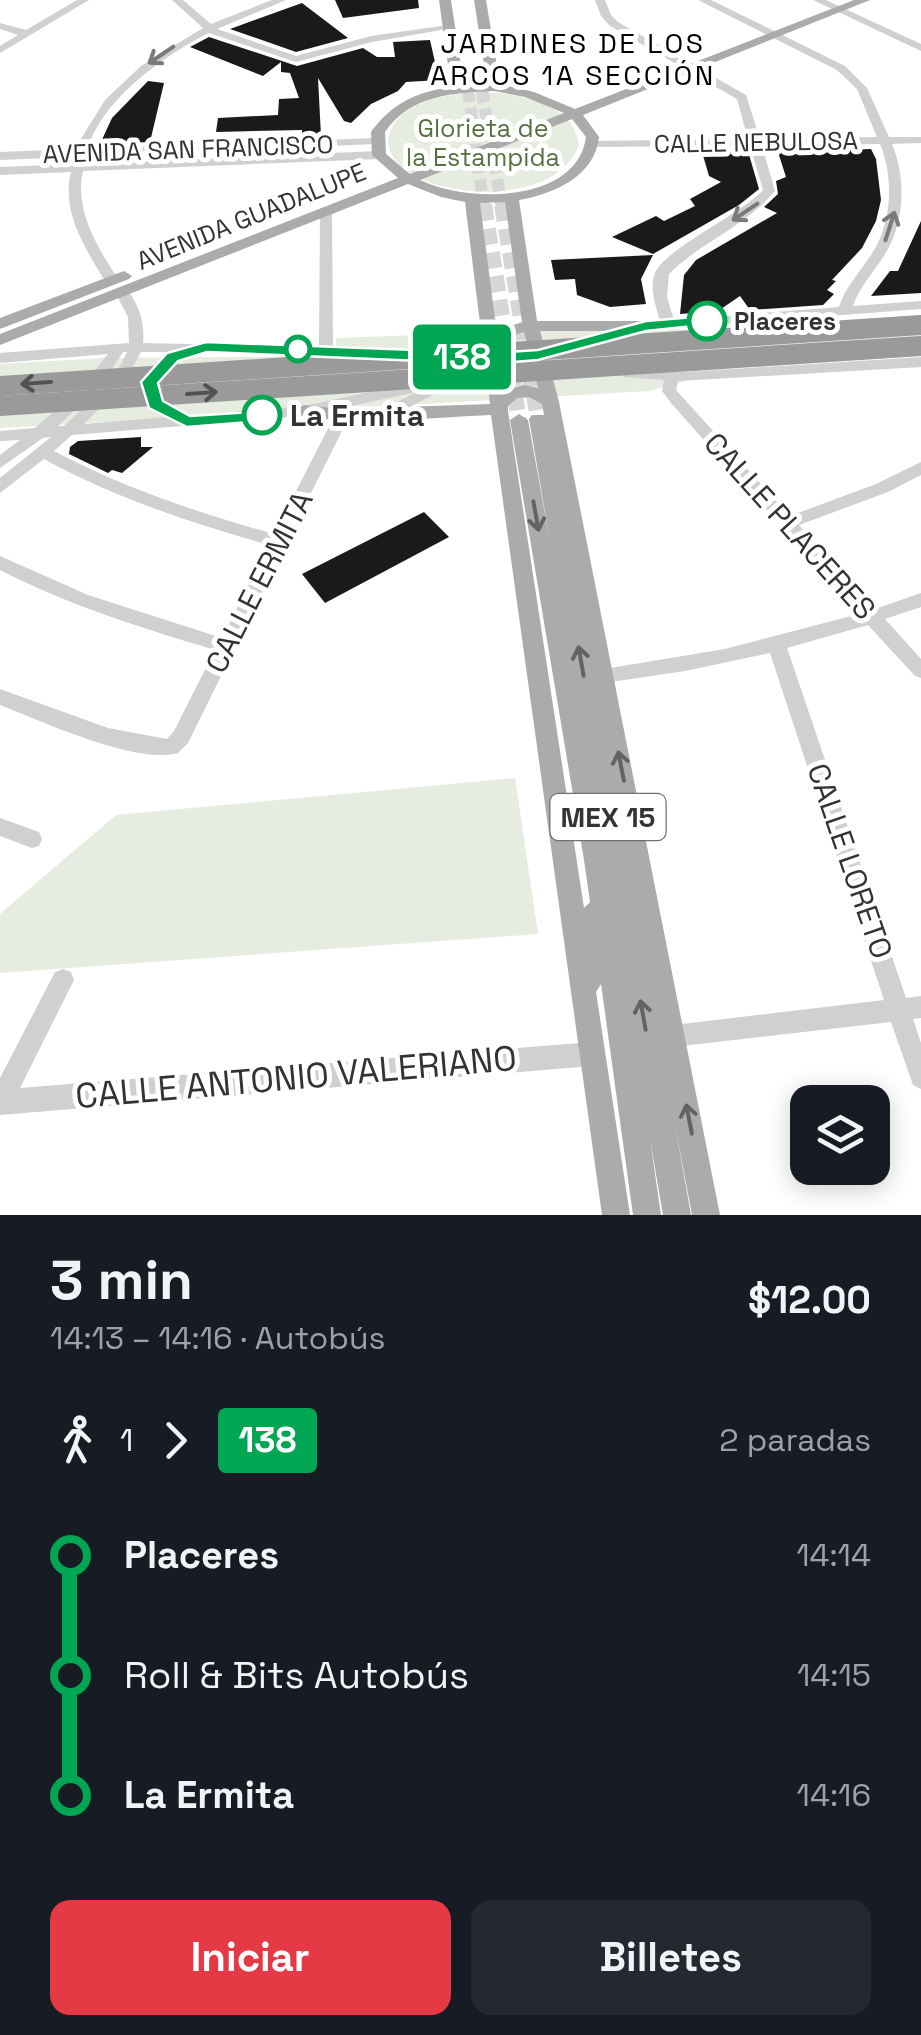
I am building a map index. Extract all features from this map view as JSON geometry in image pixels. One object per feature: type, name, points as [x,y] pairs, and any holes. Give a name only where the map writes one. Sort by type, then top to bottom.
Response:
[{"type":"highway","points":[[0,386],[921,325]]},
{"type":"highway","points":[[0,406],[921,346]]},
{"type":"main road","points":[[444,0],[458,88]]},
{"type":"main road","points":[[454,0],[472,73],[467,0]]},
{"type":"main road","points":[[480,0],[494,87]]},
{"type":"main road","points":[[686,63],[761,28],[829,3],[864,0]]},
{"type":"main road","points":[[686,63],[775,35],[829,3]]},
{"type":"main road","name":"AVENIDA GUADALUPE","points":[[0,340],[117,286],[686,63]]},
{"type":"main road","points":[[494,87],[540,95],[569,110],[587,128],[591,145],[583,164],[562,181],[511,196],[472,197],[450,195],[400,176],[378,148],[383,123],[400,107],[458,88],[494,87]]},
{"type":"main road","name":"AVENIDA GUADALUPE","points":[[0,324],[326,211],[400,176]]},
{"type":"main road","points":[[511,196],[539,359],[522,411],[586,1016],[616,1215]]},
{"type":"main road","points":[[472,197],[492,363],[522,411],[604,676],[706,1215]]},
{"type":"main road","points":[[488,320],[506,331],[530,324],[547,328],[646,326]]},
{"type":"main road","points":[[304,411],[342,415],[522,411]]},
{"type":"main road","name":"MEX 15","points":[[522,411],[596,860],[647,1215]]},
{"type":"main road","name":"MEX 15","points":[[522,411],[625,915],[677,1215]]},
{"type":"main road","points":[[586,1016],[596,860]]},
{"type":"main road","points":[[625,915],[664,986]]},
{"type":"street","points":[[0,50],[84,0]]},
{"type":"street","points":[[177,0],[206,28],[296,58],[385,36],[448,28]]},
{"type":"street","points":[[0,486],[44,452],[129,364],[126,348],[135,312],[90,253],[80,228],[74,168],[77,153],[99,114],[127,80],[156,56],[206,28],[281,0]]},
{"type":"street","points":[[600,0],[609,20],[742,97],[768,191],[756,206],[682,254],[662,273],[660,298],[668,324]]},
{"type":"street","points":[[703,0],[858,81],[896,178],[895,211],[884,244],[847,301],[845,312]]},
{"type":"street","points":[[829,3],[921,48]]},
{"type":"street","points":[[0,26],[24,33]]},
{"type":"street","name":"CALLE NEBULOSA","points":[[591,145],[921,140]]},
{"type":"street","name":"AVENIDA SAN FRANCISCO","points":[[0,156],[378,148]]},
{"type":"street","name":"AVENIDA SAN FRANCISCO","points":[[0,170],[162,165],[378,148]]},
{"type":"street","points":[[162,165],[166,150]]},
{"type":"street","points":[[326,211],[326,350]]},
{"type":"street","points":[[0,358],[126,348],[206,347],[326,350],[492,363],[539,359],[646,326],[921,306]]},
{"type":"street","points":[[818,313],[808,326],[811,342],[825,356],[849,367]]},
{"type":"street","points":[[746,319],[770,327],[786,344],[785,360],[766,372]]},
{"type":"street","points":[[187,422],[155,404],[150,382],[172,357],[206,347]]},
{"type":"street","points":[[0,463],[126,348]]},
{"type":"street","points":[[539,359],[672,377],[921,362]]},
{"type":"street","points":[[386,414],[492,363]]},
{"type":"street","points":[[0,436],[304,411],[459,376]]},
{"type":"street","name":"CALLE PLACERES","points":[[672,377],[669,391],[921,671]]},
{"type":"street","name":"CALLE ERMITA","points":[[0,697],[156,748],[171,747],[181,737],[282,542],[342,415]]},
{"type":"street","points":[[44,452],[86,476],[138,498],[192,518],[282,542]]},
{"type":"street","points":[[786,524],[882,488],[921,468]]},
{"type":"street","points":[[0,562],[34,581],[110,612],[226,646]]},
{"type":"street","points":[[604,676],[686,666],[778,646],[921,600]]},
{"type":"street","name":"CALLE LORETO","points":[[778,646],[911,1009],[921,1076]]},
{"type":"street","points":[[0,827],[32,839]]},
{"type":"street","points":[[0,1101],[63,980]]},
{"type":"street","points":[[673,1036],[911,1009]]},
{"type":"street","name":"CALLE ANTONIO VALERIANO","points":[[0,1101],[592,1054]]},
{"type":"green space","name":"Glorieta de la Estampida","points":[[499,93],[550,107],[569,122],[579,145],[567,164],[548,178],[525,187],[470,191],[421,179],[392,156],[390,133],[408,110],[437,98]]},
{"type":"green space","points":[[921,315],[921,356],[726,369],[650,391],[0,428],[0,364],[104,358],[335,356],[336,338],[647,327],[705,331]]},
{"type":"green space","points":[[515,778],[538,934],[0,973],[0,914],[116,815]]},
{"type":"building","points":[[335,0],[418,0],[419,8],[343,18]]},
{"type":"building","points":[[302,3],[348,38],[296,52],[230,29]]},
{"type":"building","points":[[209,37],[297,66],[363,48],[377,57],[395,57],[393,42],[430,40],[439,80],[406,82],[398,91],[371,104],[351,123],[344,121],[318,78],[321,136],[302,136],[302,130],[216,132],[218,118],[278,115],[279,99],[299,98],[290,73],[281,72],[281,62],[263,76],[190,47]]},
{"type":"building","points":[[148,81],[164,83],[150,142],[100,144],[112,118]]},
{"type":"building","points":[[871,149],[881,200],[876,221],[862,248],[832,280],[836,281],[827,290],[834,294],[823,305],[750,310],[740,296],[718,311],[680,314],[684,275],[696,260],[777,213],[764,207],[778,194],[776,181],[786,177],[778,152]]},
{"type":"building","points":[[748,151],[759,189],[739,205],[653,254],[612,237],[656,216],[664,221],[695,206],[690,199],[721,182],[709,176],[702,152]]},
{"type":"building","points":[[921,221],[921,293],[871,296],[890,271],[898,271]]},
{"type":"building","points":[[653,255],[641,279],[646,304],[610,307],[577,295],[575,279],[555,280],[551,260]]},
{"type":"building","points":[[141,437],[141,447],[153,447],[122,473],[108,473],[69,454],[70,447],[78,441]]},
{"type":"building","points":[[424,512],[449,537],[325,603],[302,574]]},
{"type":"tunnel","points":[[479,73],[502,208]]},
{"type":"tunnel","points":[[468,90],[484,208]]},
{"type":"tunnel","points":[[484,205],[519,420]]},
{"type":"tunnel","points":[[502,205],[538,419]]},
{"type":"bus line","name":"138","points":[[262,415],[187,422],[155,404],[150,382],[158,368],[172,357],[206,347],[492,358],[538,355],[646,326],[707,321]]},
{"type":"place","name":"Placeres","points":[[707,321]]},
{"type":"place","name":"La Ermita","points":[[262,415]]},
{"type":"district","name":"JARDINES DE LOS ARCOS 1A SECCIÓN","points":[[573,59]]}]
